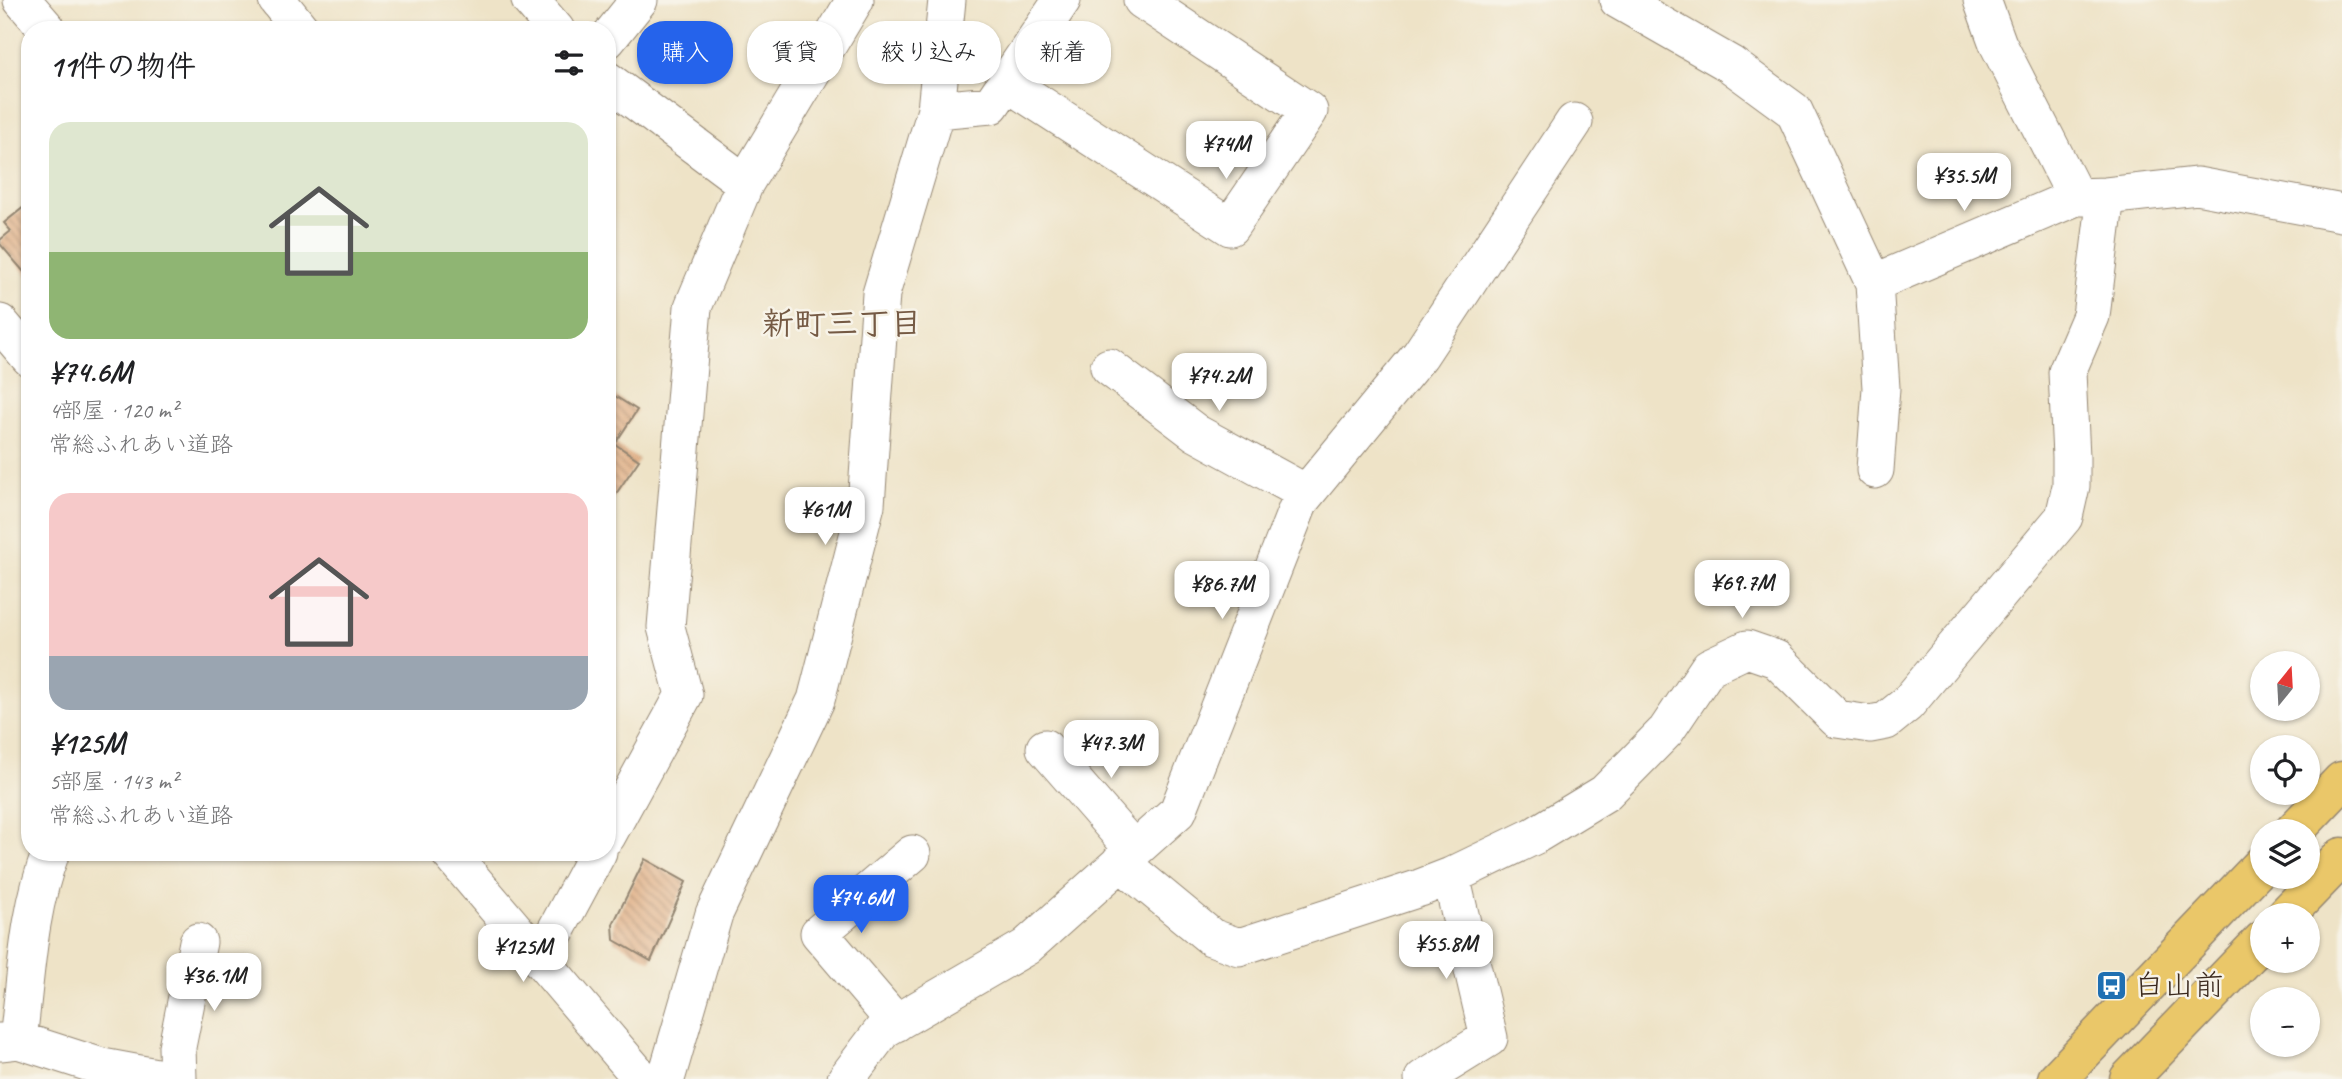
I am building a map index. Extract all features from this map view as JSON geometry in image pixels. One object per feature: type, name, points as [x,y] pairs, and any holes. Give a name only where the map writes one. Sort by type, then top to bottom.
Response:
[{"type":"highway","points":[[2306,819],[2342,781]]},
{"type":"highway","points":[[2298,903],[2342,857]]},
{"type":"highway","points":[[2057,1079],[2250,878]]},
{"type":"highway","points":[[2129,1079],[2250,953]]},
{"type":"street","points":[[0,14],[19,0],[39,21]]},
{"type":"street","points":[[276,0],[294,21]]},
{"type":"street","points":[[530,0],[548,21]]},
{"type":"street","points":[[616,29],[639,0]]},
{"type":"street","points":[[616,820],[684,695],[666,627],[693,307],[745,183],[855,0]]},
{"type":"street","points":[[666,1079],[714,914],[816,700],[866,505],[881,294],[936,110],[947,0]]},
{"type":"street","points":[[936,110],[991,105],[1062,0]]},
{"type":"street","points":[[1006,82],[1230,227],[1309,111],[1143,0]]},
{"type":"street","points":[[1618,0],[1730,64],[1794,111],[1874,283],[1881,388],[1875,470]]},
{"type":"street","points":[[1045,748],[1127,856],[1211,937],[1239,947],[1451,876],[1534,836],[1605,793],[1666,731],[1710,667],[1747,649],[1776,659],[1837,719],[1870,724],[1886,721],[1907,704],[2064,517],[2071,476],[2067,372],[2091,316],[2091,197],[1998,44],[1982,0]]},
{"type":"street","points":[[616,87],[745,183]]},
{"type":"street","points":[[846,1079],[883,1030],[1026,947],[1178,811],[1300,501],[1420,355],[1574,122]]},
{"type":"street","points":[[1874,283],[2091,197],[2197,186],[2342,213]]},
{"type":"street","points":[[0,323],[21,348]]},
{"type":"street","points":[[1109,366],[1196,433],[1306,493]]},
{"type":"street","points":[[896,1023],[819,933],[912,854]]},
{"type":"street","points":[[47,861],[41,877],[9,1041],[100,1073],[167,1079]]},
{"type":"street","points":[[457,861],[642,1079]]},
{"type":"street","points":[[540,960],[593,861]]},
{"type":"street","points":[[1423,1079],[1489,1038],[1451,876]]},
{"type":"street","points":[[178,1079],[177,1047],[198,942]]},
{"type":"building","points":[[21,209],[21,268],[0,244],[0,240],[11,231],[4,223]]},
{"type":"building","points":[[616,397],[637,410],[616,442]]},
{"type":"building","points":[[616,445],[639,460],[616,494]]},
{"type":"building","points":[[645,859],[686,882],[651,961],[614,940],[613,924]]},
{"type":"place","name":"白山前","points":[[2111,985]]},
{"type":"district","name":"新町三丁目","points":[[842,323]]}]
